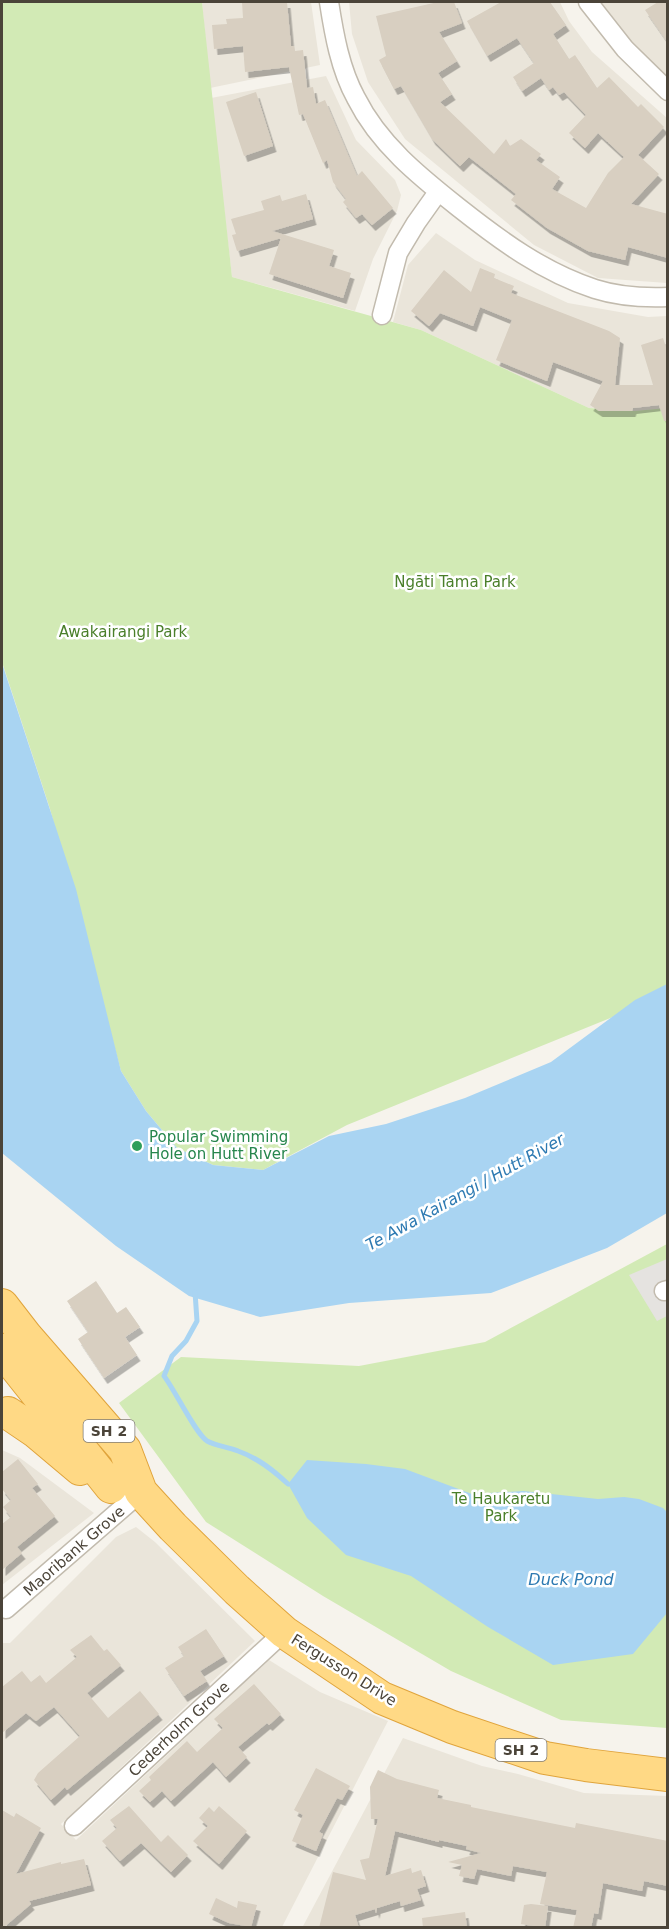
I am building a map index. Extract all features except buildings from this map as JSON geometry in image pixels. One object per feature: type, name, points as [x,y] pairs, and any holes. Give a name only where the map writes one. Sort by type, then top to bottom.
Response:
[{"type":"highway","name":"Fergusson Drive","points":[[2,1305],[125,1450],[141,1492],[237,1590],[284,1632],[382,1698],[452,1727],[545,1758],[668,1774]]},
{"type":"highway","name":"SH 2","points":[[2,1350],[111,1487]]},
{"type":"highway","points":[[8,1413],[36,1432],[75,1466],[111,1487],[141,1492]]},
{"type":"street","points":[[329,2],[338,48],[356,98],[376,130],[400,158],[438,192],[503,242],[535,263],[565,278],[597,290],[650,298],[668,297]]},
{"type":"street","points":[[588,2],[625,49],[668,91]]},
{"type":"street","points":[[381,315],[398,253],[438,192]]},
{"type":"street","name":"Maoribank Grove","points":[[6,1609],[141,1492]]},
{"type":"street","name":"Cederholm Grove","points":[[74,1826],[284,1632]]},
{"type":"shaded area","points":[[202,2],[311,2],[320,65],[210,88]]},
{"type":"shaded area","points":[[349,2],[560,2],[569,21],[592,52],[667,118],[667,283],[598,278],[534,245],[405,139],[368,82],[352,34]]},
{"type":"shaded area","points":[[592,2],[667,2],[667,80],[627,46]]},
{"type":"shaded area","points":[[326,76],[356,140],[395,180],[401,195],[397,211],[373,259],[355,311],[232,277],[211,98]]},
{"type":"shaded area","points":[[436,233],[475,260],[568,303],[648,317],[667,316],[667,408],[634,411],[589,408],[421,330],[393,322],[408,265]]},
{"type":"shaded area","points":[[667,1259],[667,1316],[657,1321],[629,1275]]},
{"type":"shaded area","points":[[2,1450],[20,1458],[94,1513],[2,1585]]},
{"type":"shaded area","points":[[136,1527],[155,1542],[255,1641],[61,1824],[76,1840],[269,1660],[320,1692],[388,1721],[282,1927],[2,1927],[2,1643],[10,1643],[116,1537]]},
{"type":"shaded area","points":[[403,1738],[482,1766],[584,1793],[667,1796],[667,1927],[302,1928]]},
{"type":"green space","points":[[2,2],[202,2],[232,277],[421,330],[589,408],[634,411],[667,408],[667,995],[347,1125],[263,1170],[213,1165],[177,1148],[146,1111],[121,1071],[50,809],[2,662]]},
{"type":"green space","name":"Te Haukaretu Park","points":[[667,1244],[667,1728],[561,1720],[451,1671],[323,1596],[206,1522],[119,1403],[181,1357],[359,1366],[485,1342]]},
{"type":"water","name":"Te Awa Kairangi / Hutt River","points":[[2,663],[76,889],[121,1071],[146,1111],[177,1148],[213,1165],[263,1170],[329,1136],[386,1124],[465,1098],[551,1062],[635,1000],[667,984],[667,1213],[607,1248],[491,1293],[349,1303],[260,1317],[189,1296],[116,1246],[2,1153]]},
{"type":"water","name":"Duck Pond","points":[[307,1460],[405,1469],[472,1494],[523,1491],[598,1499],[624,1497],[639,1499],[663,1508],[668,1513],[667,1613],[633,1654],[553,1665],[488,1627],[411,1576],[346,1555],[307,1518],[288,1484]]},
{"type":"waterway","points":[[195,1292],[197,1321],[186,1341],[172,1356],[164,1376],[207,1441],[252,1457],[271,1469],[288,1484]]},
{"type":"place","name":"Popular Swimming Hole on Hutt River","points":[[137,1146]]},
{"type":"park label","name":"Ngāti Tama Park","points":[[455,582]]},
{"type":"park label","name":"Awakairangi Park","points":[[123,632]]}]
